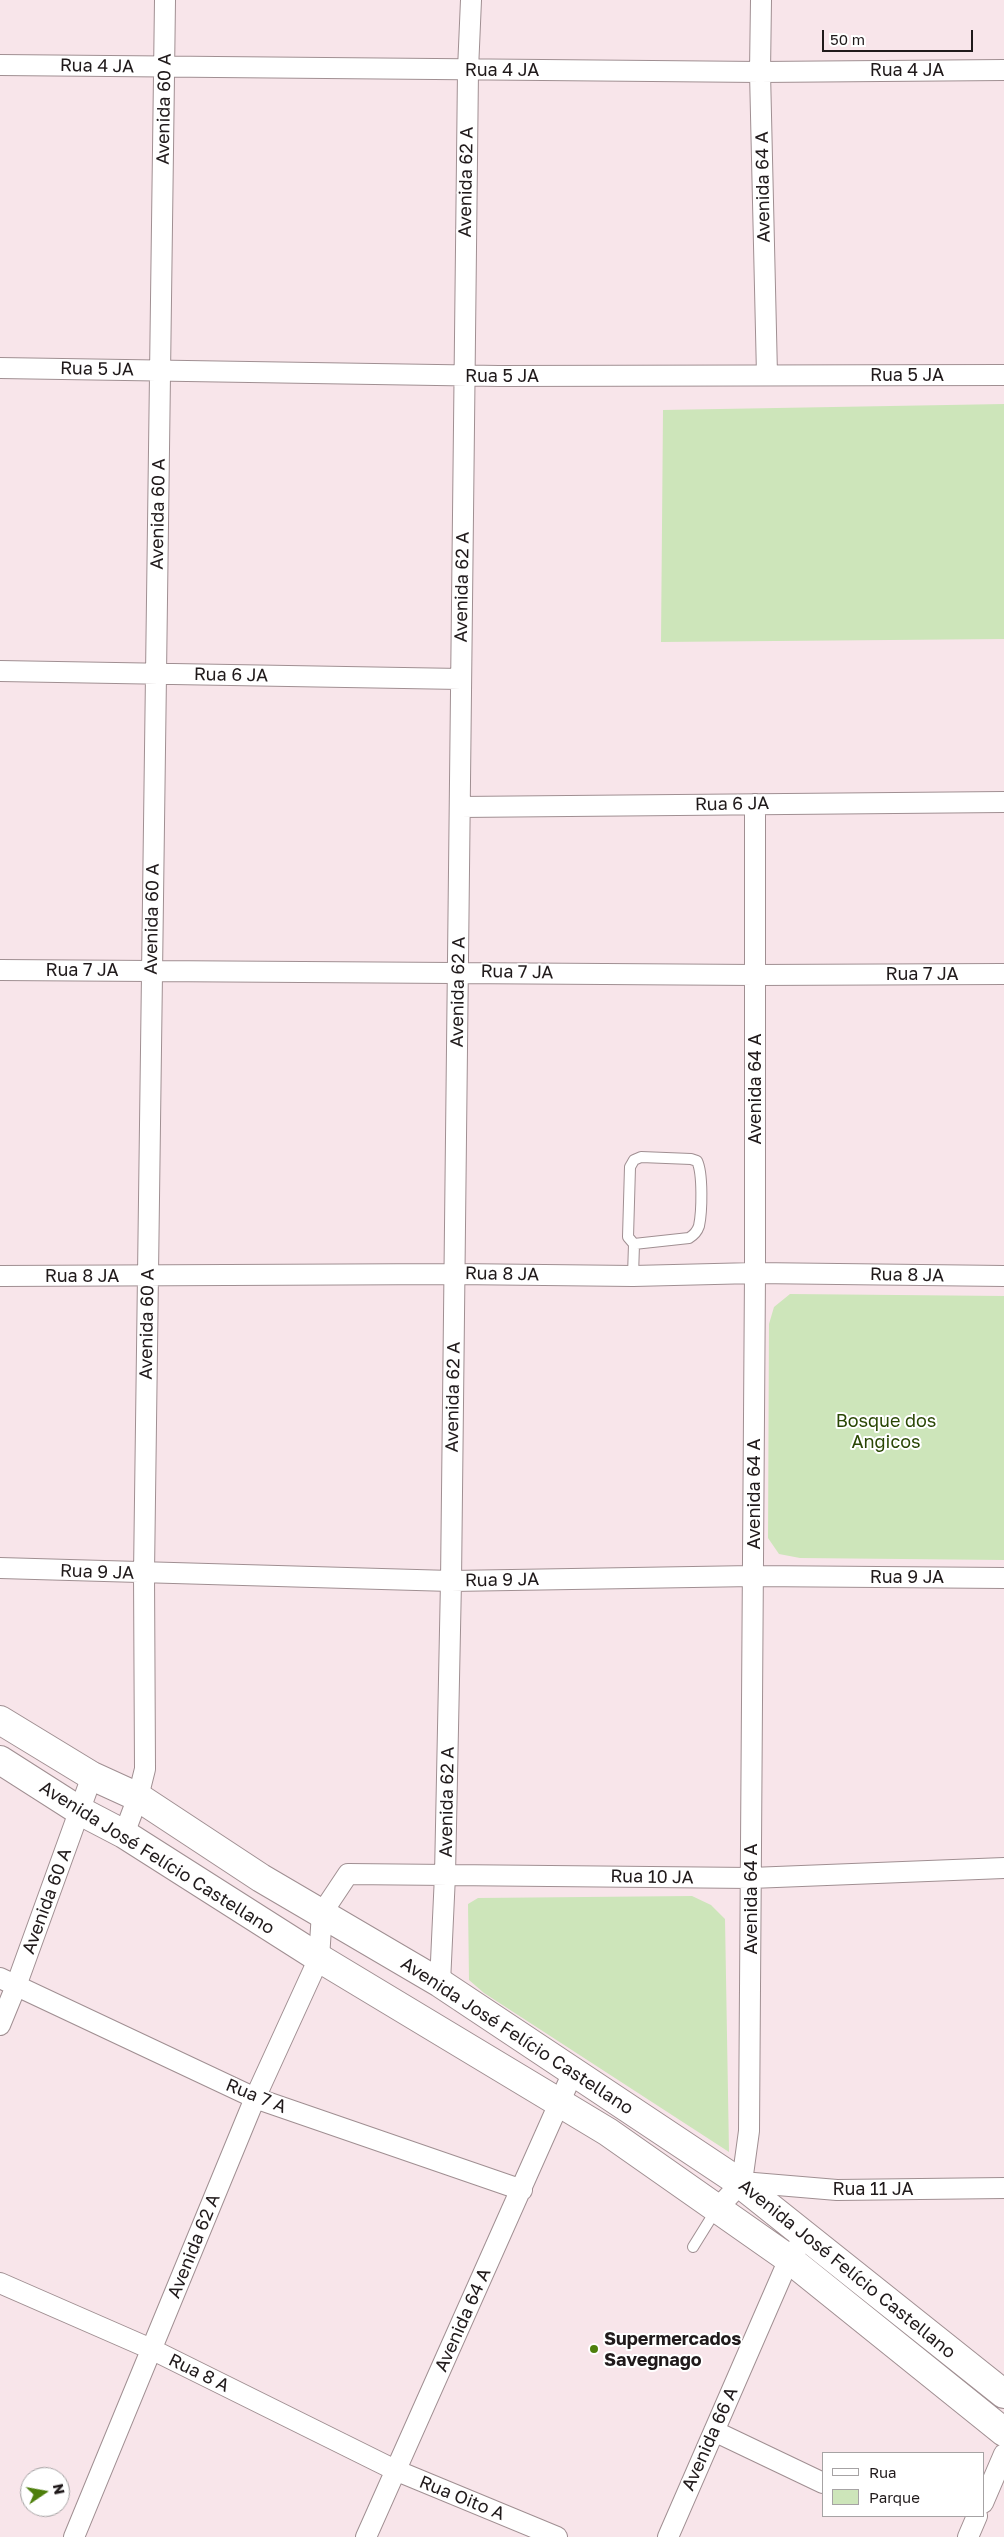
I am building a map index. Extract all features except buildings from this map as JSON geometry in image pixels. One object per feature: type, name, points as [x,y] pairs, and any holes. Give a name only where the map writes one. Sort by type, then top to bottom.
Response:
[{"type":"main road","name":"Avenida José Felício Castellano","points":[[0,1720],[92,1776],[138,1797],[261,1878],[440,1983],[742,2183],[1004,2394]]},
{"type":"main road","name":"Avenida José Felício Castellano","points":[[0,1760],[80,1811],[124,1834],[319,1958],[608,2132],[716,2210],[789,2259],[1004,2432]]},
{"type":"street","name":"Avenida 60 A","points":[[124,1834],[138,1797],[145,1769],[144,1573],[165,0]]},
{"type":"street","name":"Avenida 62 A","points":[[440,1983],[445,1875],[451,1582],[464,376],[468,70],[471,0]]},
{"type":"street","name":"Avenida 64 A","points":[[761,0],[760,72],[767,375]]},
{"type":"street","name":"Rua 4 JA","points":[[0,65],[760,72],[1004,70]]},
{"type":"street","name":"Rua 5 JA","points":[[0,368],[464,376],[1004,375]]},
{"type":"street","name":"Rua 6 JA","points":[[0,671],[461,679]]},
{"type":"street","name":"Rua 6 JA","points":[[460,807],[1004,802]]},
{"type":"street","name":"Avenida 64 A","points":[[742,2183],[749,2131],[756,1272],[755,804]]},
{"type":"street","name":"Rua 7 JA","points":[[0,970],[755,975],[1004,974]]},
{"type":"street","name":"Rua 8 JA","points":[[0,1276],[455,1274],[633,1276],[756,1272],[1004,1276]]},
{"type":"street","name":"Rua 9 JA","points":[[0,1568],[451,1582],[753,1576],[1004,1578]]},
{"type":"street","name":"Avenida 60 A","points":[[0,2025],[8,1982],[80,1811],[92,1776]]},
{"type":"street","name":"Rua 10 JA","points":[[322,1914],[348,1874],[751,1878],[1004,1868]]},
{"type":"street","points":[[319,1958],[322,1914]]},
{"type":"street","name":"Avenida 62 A","points":[[74,2537],[255,2098],[319,1958]]},
{"type":"street","name":"Rua 7 A","points":[[8,1982],[255,2098],[522,2190]]},
{"type":"street","name":"Avenida 64 A","points":[[366,2537],[561,2104],[573,2072]]},
{"type":"street","points":[[716,2210],[742,2183]]},
{"type":"street","name":"Rua 11 JA","points":[[742,2183],[837,2190],[1004,2188]]},
{"type":"street","name":"Avenida 66 A","points":[[668,2537],[789,2259],[806,2236]]},
{"type":"street","name":"Rua 8 A","points":[[0,2283],[151,2349],[395,2470]]},
{"type":"street","points":[[714,2431],[822,2483]]},
{"type":"street","points":[[984,2501],[1004,2454]]},
{"type":"street","name":"Rua Oito A","points":[[395,2470],[557,2537]]},
{"type":"street","points":[[968,2537],[977,2517]]},
{"type":"lane","points":[[633,1276],[634,1244],[628,1238],[630,1167],[634,1160],[641,1157],[691,1159],[697,1161],[700,1168],[699,1226],[695,1234],[689,1238],[634,1244]]},
{"type":"lane","points":[[693,2247],[716,2210]]},
{"type":"green space","points":[[1004,404],[1004,639],[661,642],[663,410]]},
{"type":"green space","name":"Bosque dos Angicos","points":[[790,1294],[1004,1296],[1004,1560],[800,1558],[779,1554],[768,1538],[769,1324],[774,1307]]},
{"type":"green space","points":[[692,1896],[711,1905],[725,1919],[729,2152],[484,1993],[469,1980],[468,1904],[478,1898]]},
{"type":"place","name":"Supermercados Savegnago","points":[[594,2349]]}]
